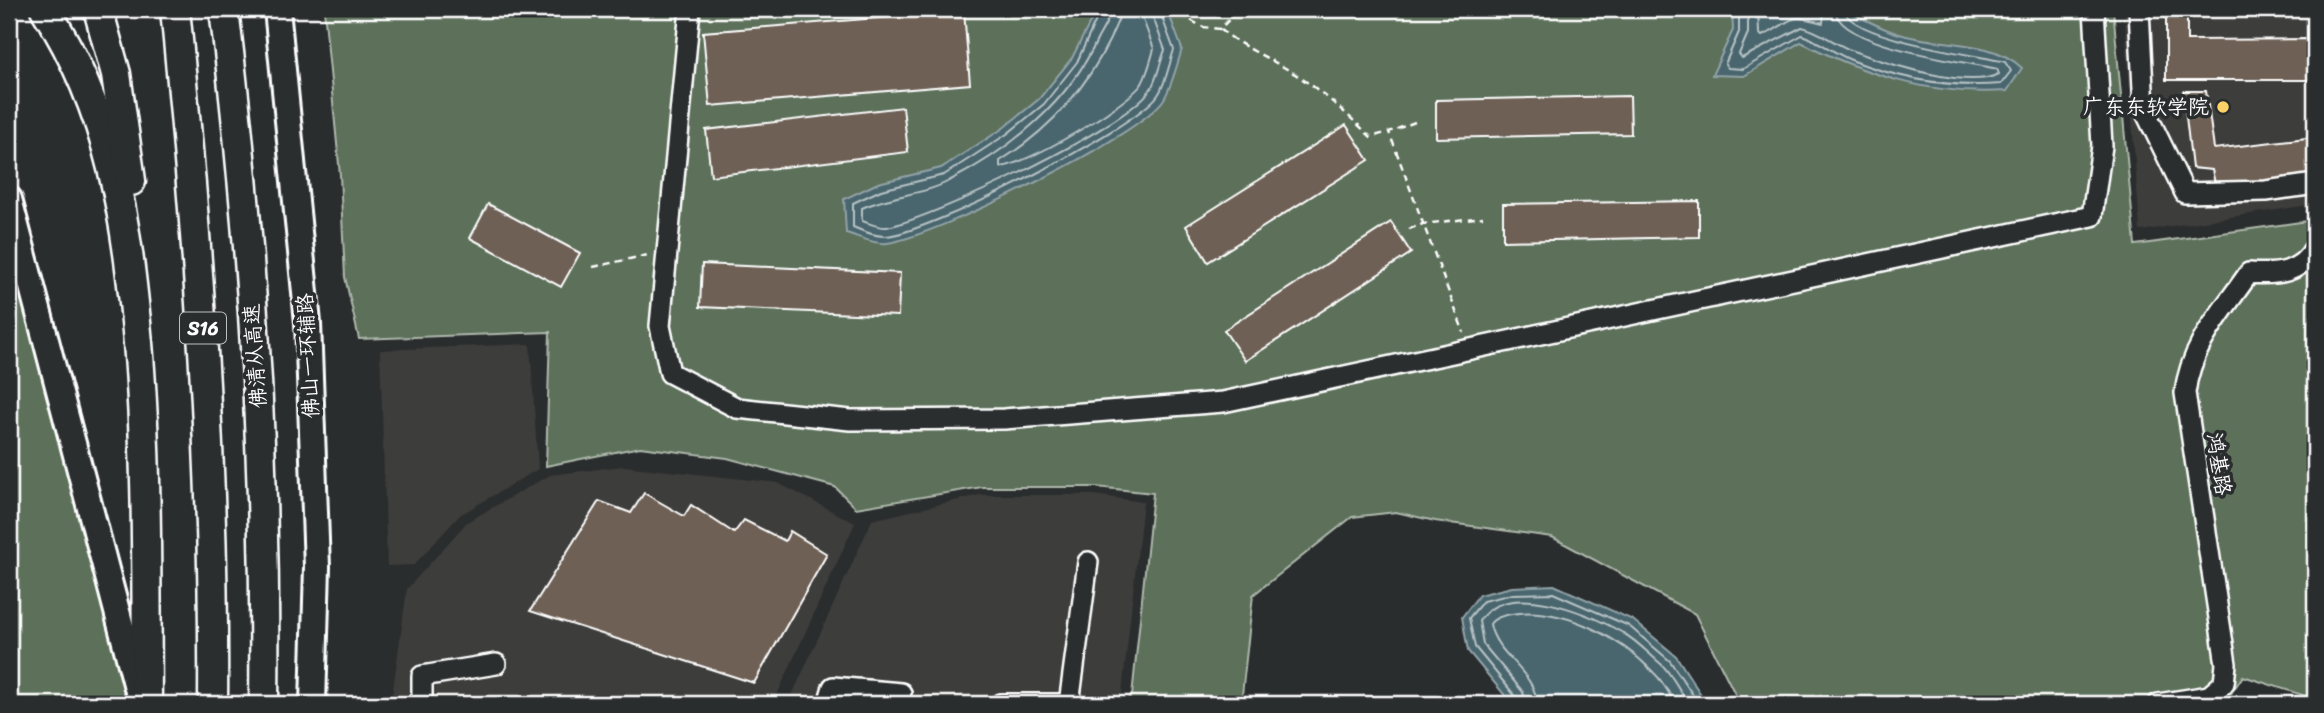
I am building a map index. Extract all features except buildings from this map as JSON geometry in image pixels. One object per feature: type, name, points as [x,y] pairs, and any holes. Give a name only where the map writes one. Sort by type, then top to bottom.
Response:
[{"type":"highway","points":[[45,9],[72,59],[102,133],[114,169],[129,245],[144,412],[147,704]]},
{"type":"highway","points":[[98,9],[122,110],[132,203],[129,245]]},
{"type":"highway","points":[[158,9],[204,341]]},
{"type":"highway","name":"S16","points":[[176,9],[204,341],[212,502],[213,704]]},
{"type":"highway","name":"佛清从高速","points":[[225,9],[249,254],[258,398],[264,704]]},
{"type":"main road","name":"佛山一环辅路","points":[[277,18],[308,323],[317,555],[313,704]]},
{"type":"main road","points":[[9,199],[142,704]]},
{"type":"street","points":[[690,9],[660,326],[670,373],[737,408],[850,420],[1004,419],[1223,402],[2092,216],[2102,146],[2094,9]]},
{"type":"street","points":[[2139,9],[2144,108],[2185,193],[2266,191],[2315,184]]},
{"type":"street","name":"鸿基路","points":[[2158,704],[2209,696],[2224,683],[2226,664],[2185,393],[2187,372],[2201,341],[2249,273],[2276,274],[2301,267],[2315,247]]},
{"type":"street","points":[[1001,704],[1066,704],[1088,562]]},
{"type":"street","points":[[422,704],[422,676],[496,664]]},
{"type":"street","points":[[828,704],[833,687],[901,692]]},
{"type":"path","points":[[1170,9],[1203,27],[1220,29],[1244,47],[1294,73],[1340,107],[1371,137],[1415,122]]},
{"type":"path","points":[[1220,29],[1239,9]]},
{"type":"path","points":[[1389,132],[1470,349]]},
{"type":"path","points":[[1409,229],[1423,224],[1483,217]]},
{"type":"path","points":[[593,267],[667,251]]},
{"type":"shaded area","name":"广东东软学院","points":[[2124,9],[2315,9],[2315,204],[2140,231]]},
{"type":"shaded area","points":[[530,344],[538,469],[460,515],[414,565],[387,566],[380,350]]},
{"type":"shaded area","points":[[623,466],[778,483],[855,523],[773,704],[391,704],[407,589],[467,522],[550,475]]},
{"type":"shaded area","points":[[980,495],[1094,495],[1143,502],[1122,693],[1106,704],[788,704],[872,520]]},
{"type":"green space","points":[[324,9],[2113,9],[2135,245],[2315,220],[2315,699],[2243,676],[2226,701],[2215,704],[1740,704],[1695,614],[1552,537],[1435,521],[1396,512],[1352,517],[1253,595],[1241,704],[1122,704],[1132,696],[1153,493],[1096,487],[982,487],[856,508],[835,487],[727,458],[640,447],[546,466],[550,332],[359,339],[345,277],[340,175]]},
{"type":"green space","points":[[9,243],[131,704],[9,704]]},
{"type":"water","points":[[1097,9],[1162,9],[1169,14],[1182,49],[1164,99],[1147,116],[1117,137],[1034,183],[911,237],[882,243],[846,233],[844,199],[878,183],[941,168],[1002,129],[1039,99],[1072,58]]},
{"type":"water","points":[[1732,9],[1848,9],[1853,14],[1897,33],[1996,52],[2022,68],[2007,91],[1979,92],[1926,87],[1851,65],[1801,42],[1744,76],[1712,75],[1733,30]]},
{"type":"water","points":[[1554,585],[1633,620],[1676,656],[1707,704],[1512,704],[1468,651],[1462,617],[1479,595],[1512,587]]},
{"type":"place","name":"广东东软学院","points":[[2223,107]]}]
